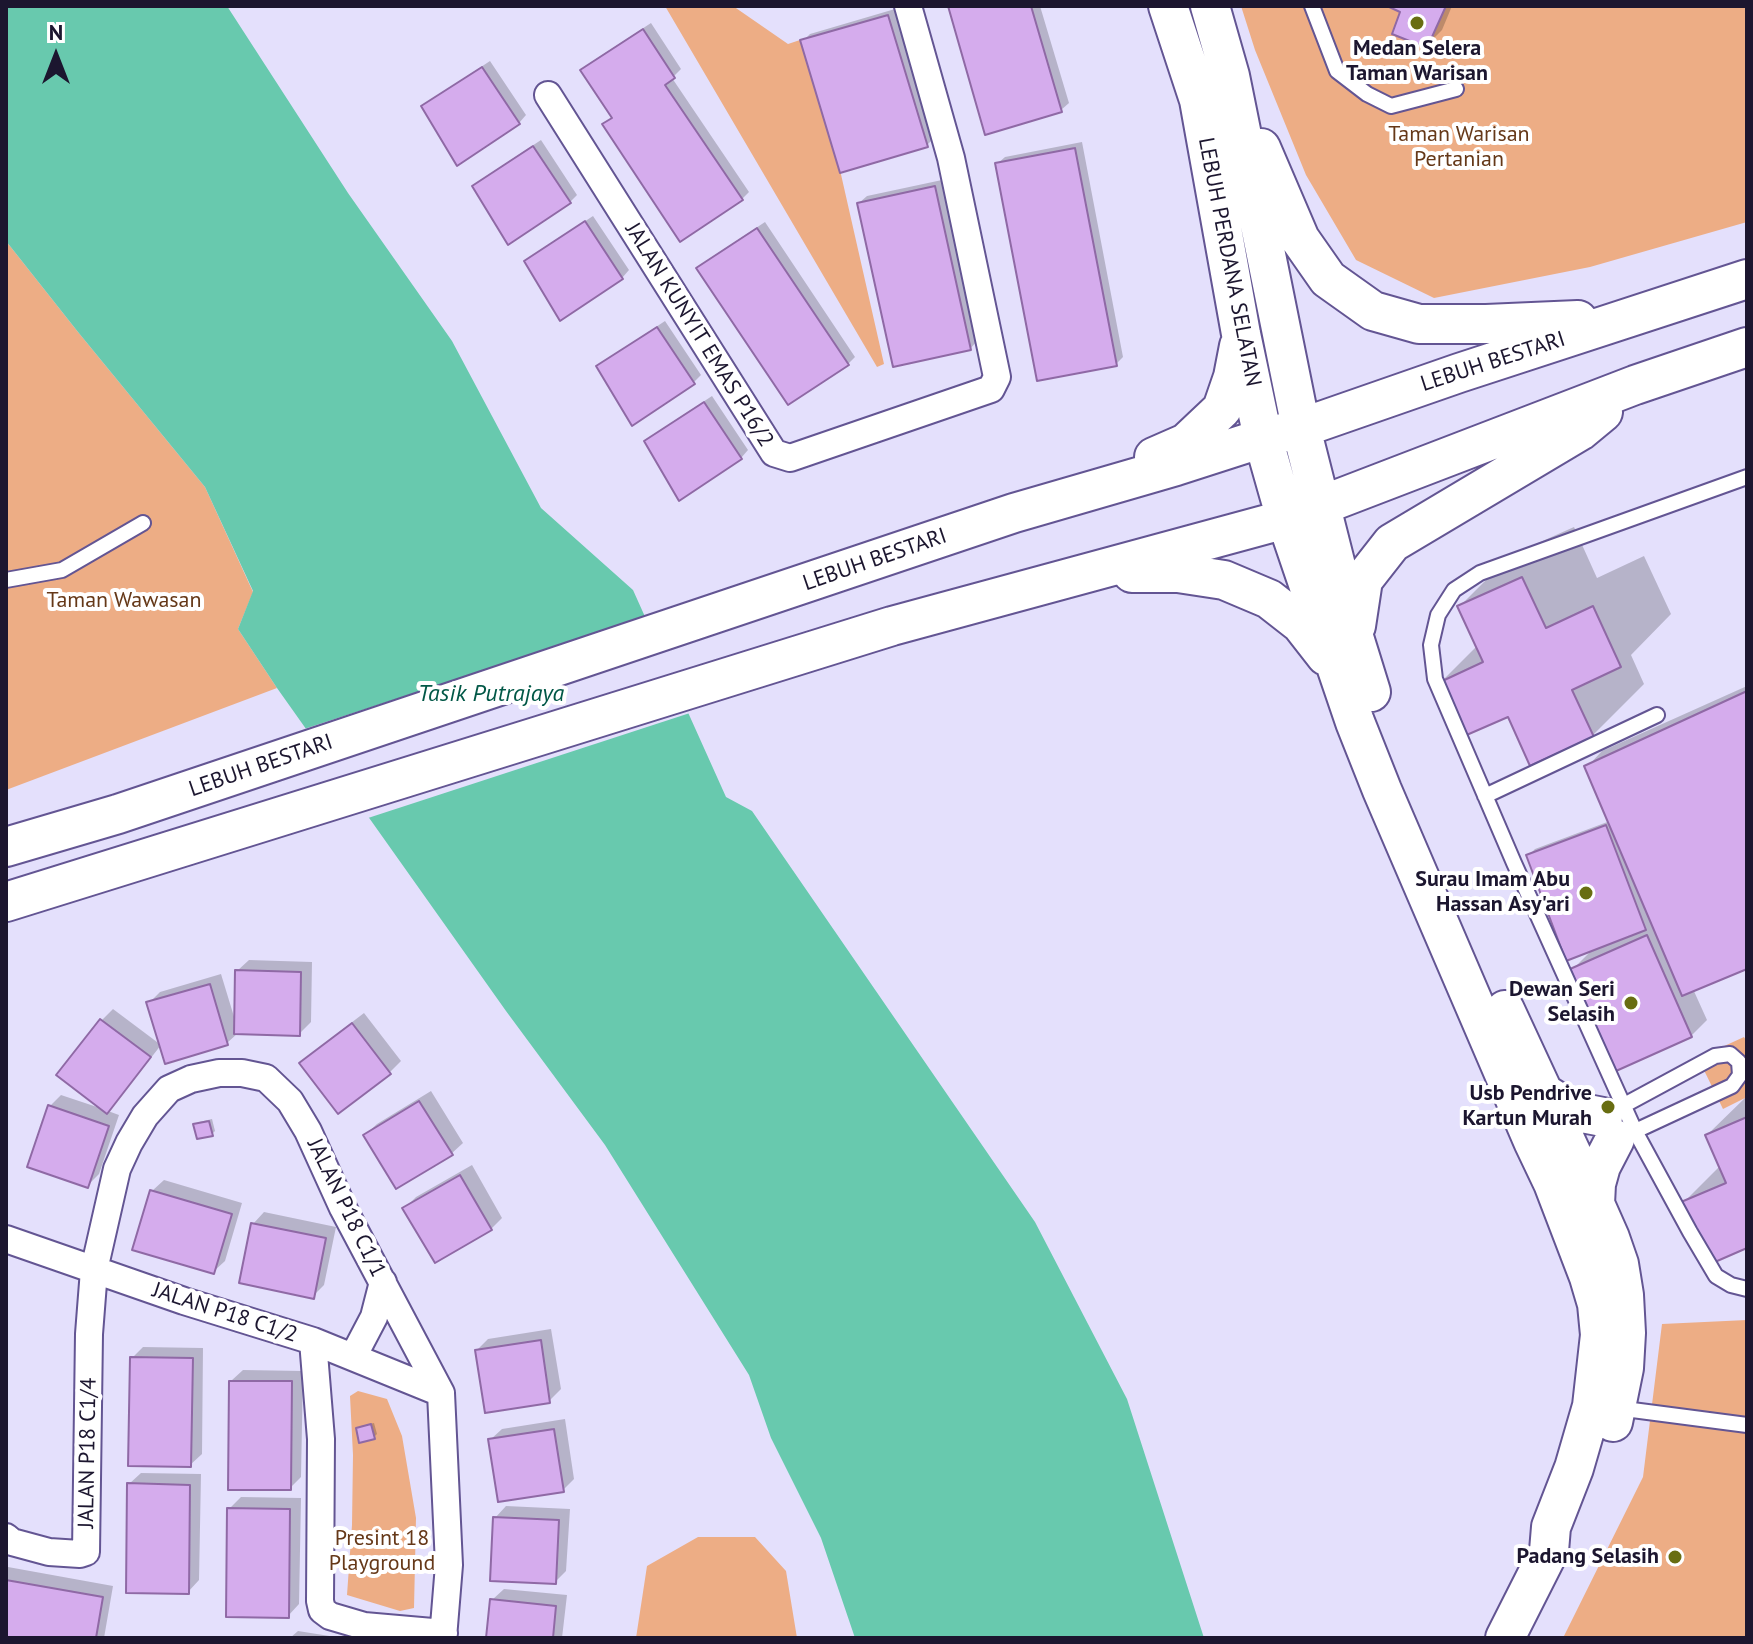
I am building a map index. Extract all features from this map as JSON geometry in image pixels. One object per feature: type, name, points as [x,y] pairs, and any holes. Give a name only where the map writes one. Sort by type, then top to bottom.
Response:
[{"type":"main road","name":"LEBUH PERDANA SELATAN","points":[[1168,6],[1199,100],[1263,438],[1286,519],[1337,670],[1382,790],[1556,1154]]},
{"type":"main road","name":"LEBUH PERDANA SELATAN","points":[[1210,6],[1230,76],[1301,428],[1354,637],[1380,720],[1403,778],[1542,1092],[1556,1154]]},
{"type":"main road","points":[[1230,76],[1300,239],[1328,279],[1373,311],[1419,324],[1627,318]]},
{"type":"main road","name":"LEBUH BESTARI","points":[[6,847],[118,814],[1014,513],[1301,428],[1747,279]]},
{"type":"main road","points":[[1014,513],[1186,443],[1222,409],[1233,377],[1241,334]]},
{"type":"main road","points":[[6,902],[844,640],[1286,519],[1635,385],[1747,347]]},
{"type":"main road","points":[[1354,637],[1363,580],[1392,543],[1580,431],[1635,385]]},
{"type":"main road","points":[[1079,574],[1178,573],[1224,580],[1269,599],[1301,624],[1337,670]]},
{"type":"main road","points":[[1542,1092],[1572,1111],[1619,1123],[1601,1166],[1595,1204]]},
{"type":"main road","points":[[1549,1551],[1570,1534],[1598,1476],[1617,1408],[1624,1356],[1624,1295],[1619,1264],[1595,1204],[1556,1154]]},
{"type":"main road","points":[[1505,1638],[1549,1551],[1551,1527],[1574,1468],[1592,1406],[1600,1335],[1597,1304],[1556,1154]]},
{"type":"street","name":"JALAN KUNYIT EMAS P16/2","points":[[548,95],[774,453],[790,458],[991,389],[997,377],[951,158],[908,6]]},
{"type":"street","name":"JALAN P18 C1/1","points":[[94,1270],[117,1169],[145,1116],[169,1089],[191,1079],[219,1073],[242,1073],[266,1078],[290,1101],[441,1393],[449,1565],[443,1636]]},
{"type":"street","name":"JALAN P18 C1/2","points":[[6,1239],[184,1301],[313,1341],[441,1393]]},
{"type":"street","name":"JALAN P18 C1/4","points":[[6,1537],[12,1542],[49,1552],[86,1552],[89,1334],[94,1270]]},
{"type":"street","points":[[353,1357],[374,1317],[383,1282]]},
{"type":"street","points":[[313,1341],[321,1439],[322,1610],[330,1616],[364,1626],[443,1636]]},
{"type":"lane","points":[[1312,6],[1337,71],[1367,94],[1391,106],[1456,89]]},
{"type":"lane","points":[[1747,477],[1480,573],[1454,590],[1438,615],[1431,645],[1435,679],[1619,1123],[1716,1276],[1731,1285],[1747,1289]]},
{"type":"lane","points":[[6,580],[62,570],[143,523]]},
{"type":"lane","points":[[1485,796],[1657,715]]},
{"type":"lane","points":[[1556,1154],[1619,1123],[1715,1056],[1730,1054],[1739,1062],[1740,1075],[1732,1086],[1619,1123],[1556,1154]]},
{"type":"lane","points":[[1617,1408],[1747,1425]]},
{"type":"green space","points":[[665,6],[733,6],[788,44],[800,40],[840,170],[884,364],[877,367]]},
{"type":"green space","name":"Taman Warisan Pertanian","points":[[1241,6],[1747,6],[1747,222],[1590,267],[1434,298],[1356,260],[1306,175],[1255,50]]},
{"type":"green space","name":"Taman Wawasan","points":[[6,241],[205,487],[253,592],[238,629],[277,688],[6,790]]},
{"type":"green space","points":[[1744,1037],[1747,1042],[1747,1097],[1723,1109],[1698,1058]]},
{"type":"green space","name":"Padang Selasih","points":[[1747,1320],[1747,1638],[1563,1638],[1643,1477],[1662,1324]]},
{"type":"green space","name":"Presint 18 Playground","points":[[358,1391],[387,1399],[402,1436],[416,1518],[414,1608],[400,1611],[347,1595],[352,1525],[350,1396]]},
{"type":"green space","points":[[698,1537],[755,1537],[786,1571],[797,1638],[636,1638],[647,1566]]},
{"type":"water","name":"Tasik Putrajaya","points":[[6,6],[227,6],[348,193],[452,341],[541,508],[633,590],[726,797],[752,811],[1035,1222],[1127,1399],[1204,1638],[855,1638],[821,1538],[771,1438],[749,1375],[605,1145],[506,1011],[238,629],[253,591],[205,487],[6,241]]},
{"type":"pier","points":[[650,616],[693,712],[365,819],[301,730]]},
{"type":"building","points":[[948,6],[1031,6],[1062,112],[985,135]]},
{"type":"building","name":"Medan Selera Taman Warisan","points":[[1387,6],[1446,6],[1427,48],[1392,34],[1400,12]]},
{"type":"building","points":[[888,15],[928,147],[840,173],[800,40]]},
{"type":"building","points":[[643,29],[675,78],[665,85],[743,200],[680,242],[602,124],[612,118],[580,70]]},
{"type":"building","points":[[482,67],[520,124],[457,166],[421,106]]},
{"type":"building","points":[[533,146],[571,203],[508,245],[472,186]]},
{"type":"building","points":[[1075,148],[1117,366],[1037,381],[995,163]]},
{"type":"building","points":[[935,186],[971,350],[893,367],[857,203]]},
{"type":"building","points":[[585,221],[623,279],[560,321],[524,261]]},
{"type":"building","points":[[757,228],[849,365],[788,405],[696,268]]},
{"type":"building","points":[[657,327],[695,384],[632,426],[596,366]]},
{"type":"building","points":[[704,402],[742,459],[679,501],[644,441]]},
{"type":"building","points":[[1522,577],[1546,628],[1593,606],[1621,667],[1572,690],[1594,737],[1530,766],[1508,717],[1462,737],[1438,683],[1483,662],[1457,606]]},
{"type":"building","points":[[1747,691],[1747,969],[1682,996],[1584,766]]},
{"type":"building","name":"Surau Imam Abu Hassan Asy'ari","points":[[1606,825],[1646,930],[1566,961],[1526,855]]},
{"type":"building","name":"Dewan Seri Selasih","points":[[1647,935],[1692,1037],[1616,1071],[1570,969]]},
{"type":"building","points":[[235,970],[301,972],[300,1036],[234,1034]]},
{"type":"building","points":[[210,984],[228,1045],[165,1064],[146,1002]]},
{"type":"building","points":[[100,1019],[151,1057],[107,1114],[56,1075]]},
{"type":"building","points":[[352,1023],[391,1074],[338,1114],[299,1063]]},
{"type":"building","points":[[419,1101],[453,1155],[396,1189],[363,1135]]},
{"type":"building","points":[[48,1105],[109,1126],[88,1188],[27,1167]]},
{"type":"building","points":[[1747,1117],[1747,1248],[1708,1265],[1681,1202],[1726,1183],[1705,1135]]},
{"type":"building","points":[[209,1121],[213,1136],[197,1139],[193,1124]]},
{"type":"building","points":[[460,1175],[492,1230],[435,1263],[402,1208]]},
{"type":"building","points":[[150,1190],[232,1214],[214,1274],[132,1250]]},
{"type":"building","points":[[251,1223],[326,1238],[314,1299],[239,1283]]},
{"type":"building","points":[[541,1340],[550,1403],[485,1413],[475,1350]]},
{"type":"building","points":[[130,1357],[193,1358],[191,1467],[128,1466]]},
{"type":"building","points":[[229,1381],[292,1381],[291,1490],[228,1490]]},
{"type":"building","points":[[371,1424],[375,1439],[359,1443],[356,1428]]},
{"type":"building","points":[[554,1429],[564,1492],[498,1502],[488,1439]]},
{"type":"building","points":[[127,1483],[190,1485],[189,1594],[126,1593]]},
{"type":"building","points":[[227,1508],[290,1509],[289,1618],[226,1617]]},
{"type":"building","points":[[493,1517],[559,1520],[556,1584],[490,1581]]},
{"type":"building","points":[[6,1580],[103,1597],[96,1638],[6,1638]]},
{"type":"building","points":[[490,1599],[556,1606],[553,1638],[486,1638]]},
{"type":"place","name":"Medan Selera Taman Warisan","points":[[1417,23]]},
{"type":"place","name":"Surau Imam Abu Hassan Asy'ari","points":[[1586,893]]},
{"type":"place","name":"Dewan Seri Selasih","points":[[1631,1003]]},
{"type":"place","name":"Usb Pendrive Kartun Murah","points":[[1608,1107]]},
{"type":"place","name":"Padang Selasih","points":[[1675,1557]]}]
